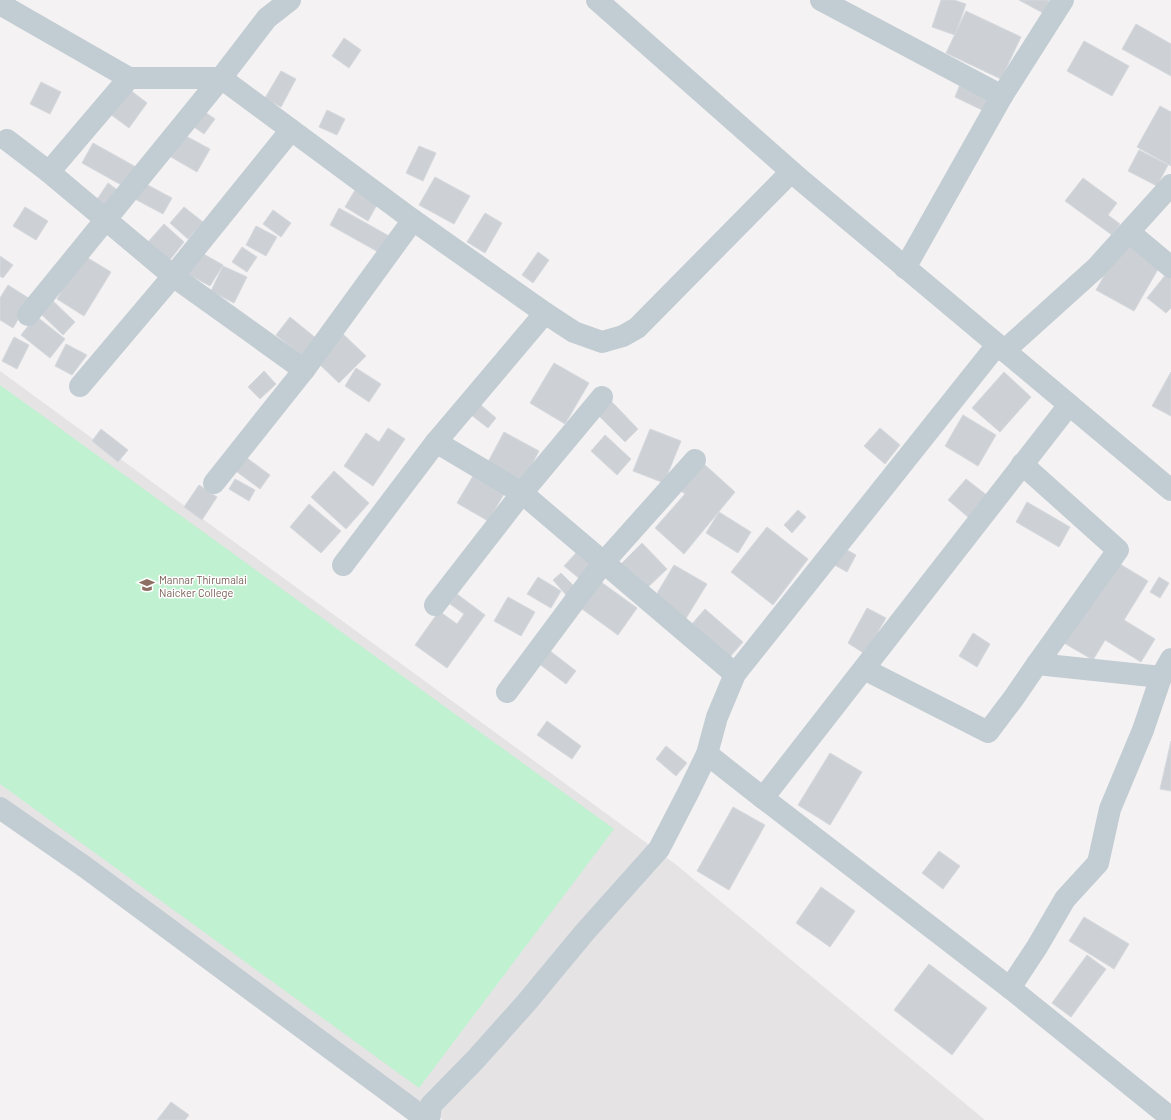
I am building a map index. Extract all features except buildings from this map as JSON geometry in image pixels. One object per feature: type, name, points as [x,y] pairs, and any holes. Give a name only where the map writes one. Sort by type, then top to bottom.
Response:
[{"type":"street","points":[[28,315],[221,78],[267,18],[290,0]]},
{"type":"street","points":[[597,0],[791,172],[1171,490]]},
{"type":"street","points":[[821,0],[1002,96]]},
{"type":"street","points":[[905,268],[1002,96],[1063,0]]},
{"type":"street","points":[[0,4],[129,78],[221,78],[413,220],[545,313],[574,332],[602,342],[623,336],[637,328],[791,172]]},
{"type":"street","points":[[49,172],[129,78]]},
{"type":"street","points":[[80,386],[173,276],[291,130]]},
{"type":"street","points":[[7,140],[49,172],[173,276],[304,370]]},
{"type":"street","points":[[0,808],[85,867],[428,1120],[431,1105],[485,1049],[526,1003],[584,933],[659,849],[690,791],[707,754],[717,717],[735,674],[1001,348],[1096,268],[1171,185]]},
{"type":"street","points":[[214,483],[304,370],[413,220]]},
{"type":"street","points":[[1129,232],[1171,267]]},
{"type":"street","points":[[343,564],[436,442],[545,313]]},
{"type":"street","points":[[436,605],[522,493],[602,396]]},
{"type":"street","points":[[764,798],[1069,404]]},
{"type":"street","points":[[436,442],[522,493],[735,674]]},
{"type":"street","points":[[507,692],[603,563],[696,460]]},
{"type":"street","points":[[864,669],[988,732],[1118,550],[1022,464]]},
{"type":"street","points":[[1010,988],[1037,947],[1065,899],[1098,863],[1110,809],[1143,730],[1166,668],[1037,664]]},
{"type":"street","points":[[707,754],[1010,988],[1171,1118]]},
{"type":"shaded area","name":"Mannar Thirumalai Naicker College","points":[[0,371],[674,863],[985,1120],[443,1120],[0,798]]},
{"type":"green space","name":"Mannar Thirumalai Naicker College","points":[[0,385],[614,829],[419,1088],[0,784]]},
{"type":"place","name":"Mannar Thirumalai Naicker College","points":[[147,585]]}]
